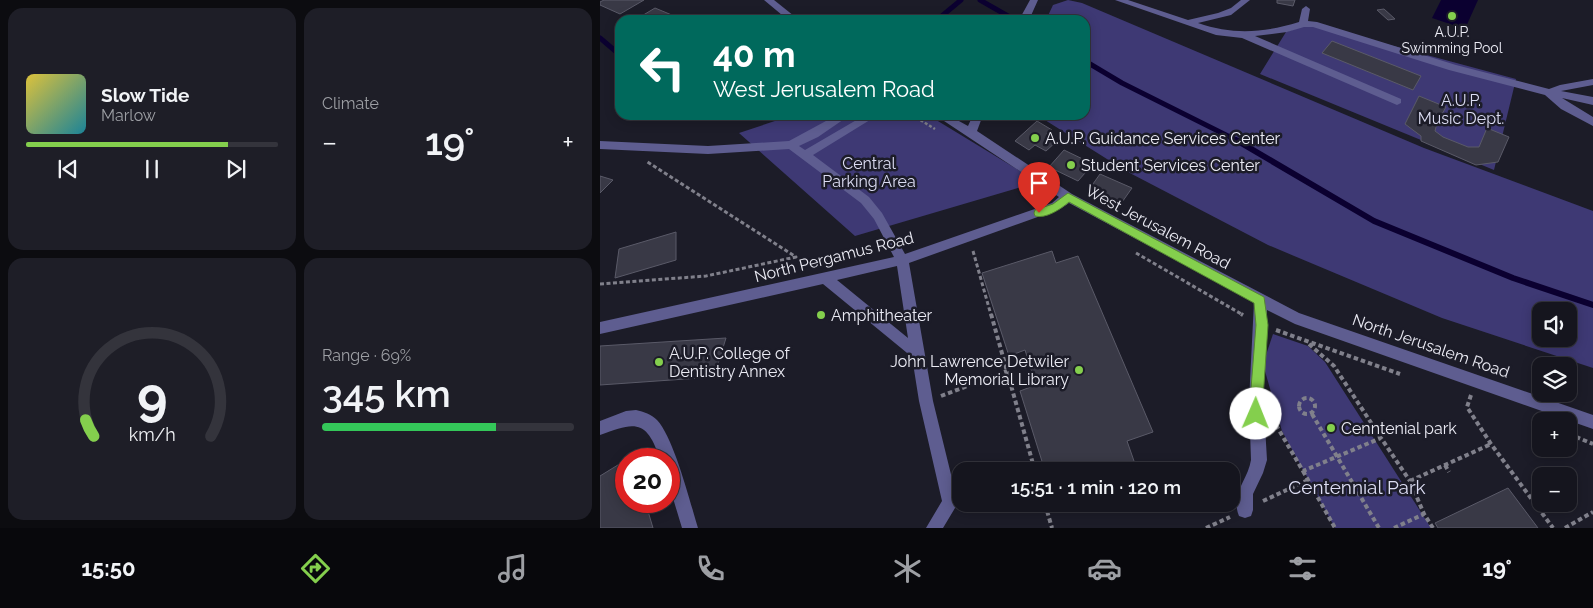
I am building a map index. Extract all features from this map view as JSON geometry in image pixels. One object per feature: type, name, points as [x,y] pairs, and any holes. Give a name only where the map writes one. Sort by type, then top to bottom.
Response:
[{"type":"lane","points":[[768,0],[788,15]]},
{"type":"lane","points":[[1027,15],[1034,0]]},
{"type":"lane","points":[[1119,0],[1219,33],[1244,35],[1288,29],[1304,24],[1314,24],[1396,51],[1549,93],[1593,101]]},
{"type":"lane","points":[[1190,22],[1226,14],[1237,9],[1246,0]]},
{"type":"lane","points":[[1304,24],[1306,9]]},
{"type":"lane","points":[[1244,35],[1397,101]]},
{"type":"lane","points":[[1549,93],[1560,88],[1593,82]]},
{"type":"lane","points":[[1549,93],[1565,106],[1593,122]]},
{"type":"lane","points":[[600,145],[708,150],[791,145],[837,120]]},
{"type":"lane","points":[[805,155],[864,120]]},
{"type":"lane","name":"West Jerusalem Road","points":[[949,120],[971,132],[1068,197],[1260,300]]},
{"type":"lane","points":[[971,132],[976,120]]},
{"type":"lane","points":[[791,145],[865,200],[878,216],[902,260],[926,401],[950,503],[934,528]]},
{"type":"lane","name":"North Pergamus Road","points":[[600,328],[902,260],[1056,206],[1068,197]]},
{"type":"lane","points":[[824,277],[917,353]]},
{"type":"lane","points":[[1244,510],[1245,490],[1259,463],[1256,398],[1262,325],[1260,300]]},
{"type":"lane","name":"North Jerusalem Road","points":[[1260,300],[1295,318],[1593,422]]},
{"type":"lane","points":[[600,428],[617,420],[638,416],[651,423],[662,438],[665,448]]},
{"type":"lane","points":[[680,497],[690,528]]},
{"type":"path","points":[[600,284],[706,276],[796,257],[623,147]]},
{"type":"path","points":[[973,252],[1032,462]]},
{"type":"path","points":[[1307,342],[1334,366],[1410,481],[1424,514],[1433,528]]},
{"type":"path","points":[[926,401],[1007,371]]},
{"type":"path","points":[[1471,396],[1467,407],[1491,444],[1553,528]]},
{"type":"path","points":[[1306,398],[1314,403],[1316,408],[1312,414],[1304,413],[1299,409],[1298,403],[1301,399],[1306,398]]},
{"type":"path","points":[[1312,414],[1379,528]]},
{"type":"path","points":[[1275,422],[1335,528]]},
{"type":"path","points":[[1577,437],[1593,444]]},
{"type":"path","points":[[1303,471],[1381,438]]},
{"type":"path","points":[[1410,481],[1491,444]]},
{"type":"path","points":[[1445,466],[1450,472]]},
{"type":"path","points":[[1047,512],[1052,528]]},
{"type":"path","points":[[1565,528],[1593,512]]},
{"type":"path","points":[[1394,528],[1424,514]]},
{"type":"green space","points":[[1068,0],[1082,3],[1424,148],[1593,211],[1593,368],[1577,363],[1577,357],[1560,357],[1442,318],[1268,245],[1126,171],[1045,120],[1090,120],[1090,15],[1048,15],[1053,5]]},
{"type":"green space","name":"A.U.P. Music Dept.","points":[[1319,26],[1516,79],[1494,170],[1260,74],[1286,32],[1301,27]]},
{"type":"green space","name":"Central Parking Area","points":[[778,120],[936,120],[1038,182],[855,236],[739,133]]},
{"type":"green space","name":"Centennial Park","points":[[1273,334],[1308,346],[1325,362],[1431,528],[1335,528],[1282,431],[1263,364]]},
{"type":"shaded area","name":"A.U.P. Swimming Pool","points":[[1441,0],[1478,0],[1465,29],[1432,18]]},
{"type":"building","points":[[604,0],[644,0],[620,14],[600,5],[600,2]]},
{"type":"building","points":[[1277,0],[1295,0],[1293,6],[1277,3]]},
{"type":"building","points":[[655,8],[672,15],[643,15]]},
{"type":"building","points":[[1384,9],[1395,19],[1388,20],[1377,10]]},
{"type":"building","points":[[1332,41],[1421,76],[1413,90],[1322,53]]},
{"type":"building","points":[[1419,96],[1446,107],[1437,123],[1435,131],[1443,137],[1468,147],[1479,147],[1487,128],[1509,137],[1498,162],[1476,165],[1421,141],[1421,136],[1405,124]]},
{"type":"building","name":"A.U.P. Guidance Services Center","points":[[1037,121],[1052,130],[1046,134],[1057,141],[1046,151],[1035,145],[1029,150],[1015,141]]},
{"type":"building","name":"Student Services Center","points":[[1064,150],[1093,164],[1078,181],[1049,167]]},
{"type":"building","points":[[1100,174],[1132,188],[1120,205],[1088,191]]},
{"type":"building","points":[[600,176],[613,180],[600,193]]},
{"type":"building","points":[[676,232],[676,260],[615,278],[619,249]]},
{"type":"building","name":"John Lawrence Detwiler Memorial Library","points":[[1052,251],[1056,263],[1078,256],[1153,432],[1127,441],[1134,461],[1042,462],[1020,391],[1036,385],[1025,350],[1009,356],[982,273]]},
{"type":"building","name":"A.U.P. College of Dentistry Annex","points":[[726,338],[714,377],[600,385],[600,346]]},
{"type":"building","points":[[615,467],[615,513],[649,513],[653,528],[600,528],[600,476]]},
{"type":"building","points":[[1508,488],[1538,528],[1438,528],[1435,523]]},
{"type":"waterway","points":[[943,15],[961,0]]},
{"type":"waterway","points":[[980,0],[1006,15]]},
{"type":"waterway","points":[[600,38],[615,51]]},
{"type":"waterway","points":[[1090,64],[1122,83],[1236,140]]},
{"type":"waterway","points":[[1236,140],[1374,221],[1513,278],[1593,305]]},
{"type":"place","name":"A.U.P. Swimming Pool","points":[[1452,16]]},
{"type":"place","name":"A.U.P. Guidance Services Center","points":[[1035,138]]},
{"type":"place","name":"Student Services Center","points":[[1071,165]]},
{"type":"place","name":"Amphitheater","points":[[821,315]]},
{"type":"place","name":"A.U.P. College of Dentistry Annex","points":[[659,362]]},
{"type":"place","name":"John Lawrence Detwiler Memorial Library","points":[[1079,370]]},
{"type":"place","name":"Cenntenial park","points":[[1331,428]]},
{"type":"route","points":[[1039,213],[1056,206],[1068,197],[1260,300],[1262,325],[1256,390],[1256,414]]}]
